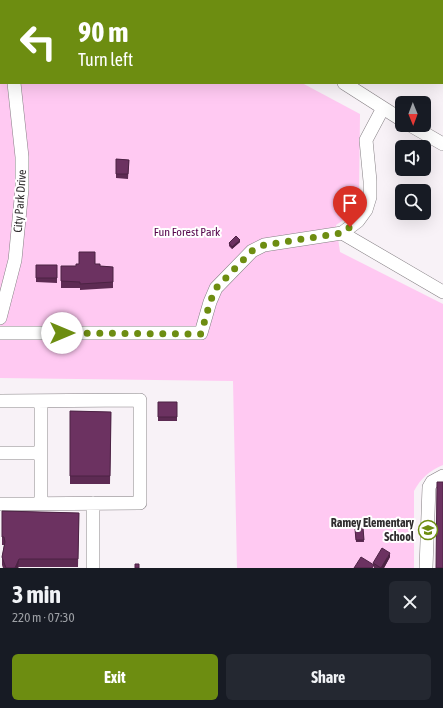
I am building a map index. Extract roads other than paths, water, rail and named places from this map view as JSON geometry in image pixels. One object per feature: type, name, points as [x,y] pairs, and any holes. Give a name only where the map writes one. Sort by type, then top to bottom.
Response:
[{"type":"street","name":"City Park Drive","points":[[0,318],[15,260],[22,190],[22,157],[14,84]]},
{"type":"street","points":[[346,84],[395,116]]},
{"type":"street","points":[[0,332],[201,334],[210,302],[216,288],[252,251],[264,245],[342,233],[358,221],[366,210],[370,197],[366,140],[383,108]]},
{"type":"street","points":[[422,132],[443,144]]},
{"type":"street","points":[[342,233],[443,292]]},
{"type":"street","points":[[0,401],[140,400],[140,503],[0,504]]},
{"type":"street","points":[[41,401],[41,504]]},
{"type":"street","points":[[0,453],[41,453]]},
{"type":"street","points":[[426,568],[429,487],[432,482],[443,476]]},
{"type":"street","points":[[93,503],[93,568]]},
{"type":"place","name":"Ramey Elementary School","points":[[428,530]]},
{"type":"park label","name":"Fun Forest Park","points":[[187,232]]}]
